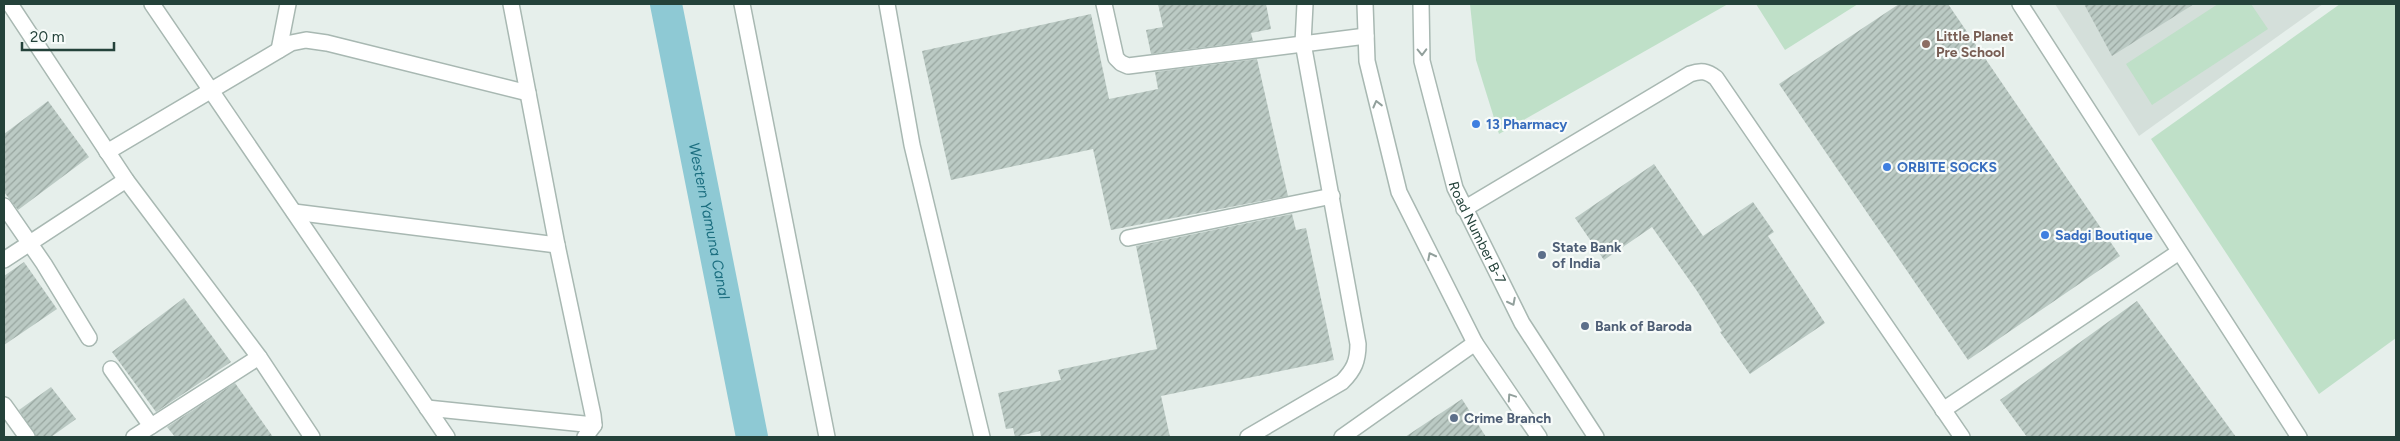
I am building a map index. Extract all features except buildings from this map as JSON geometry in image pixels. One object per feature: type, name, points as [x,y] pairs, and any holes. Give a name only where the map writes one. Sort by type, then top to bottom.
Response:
[{"type":"street","points":[[10,4],[126,180],[259,358],[312,437]]},
{"type":"street","points":[[152,4],[447,437]]},
{"type":"street","points":[[279,50],[288,4]]},
{"type":"street","points":[[427,408],[590,431],[511,4]]},
{"type":"street","points":[[742,4],[827,437]]},
{"type":"street","points":[[886,4],[912,145],[982,437]]},
{"type":"street","points":[[1104,4],[1116,58],[1121,64],[1128,66],[1366,36]]},
{"type":"street","points":[[1248,437],[1342,382],[1352,371],[1358,359],[1358,344],[1303,43],[1305,4]]},
{"type":"street","points":[[1365,4],[1367,61],[1399,192],[1475,343],[1539,437]]},
{"type":"street","name":"Road Number B-7","points":[[1421,4],[1422,61],[1455,188],[1522,323],[1596,437]]},
{"type":"street","points":[[2020,4],[2299,437]]},
{"type":"street","points":[[107,152],[291,43],[306,40],[327,43],[528,93]]},
{"type":"street","points":[[1464,209],[1690,74],[1699,71],[1709,72],[1716,78],[1962,437]]},
{"type":"street","points":[[4,260],[126,180]]},
{"type":"street","points":[[1128,238],[1332,196]]},
{"type":"street","points":[[4,206],[30,243],[89,338]]},
{"type":"street","points":[[294,212],[557,245]]},
{"type":"street","points":[[1943,410],[2179,252]]},
{"type":"street","points":[[1342,437],[1475,343]]},
{"type":"street","points":[[134,437],[259,358]]},
{"type":"street","points":[[111,368],[151,426]]},
{"type":"street","points":[[4,405],[27,437]]},
{"type":"shaded area","points":[[2055,4],[2323,4],[2139,136]]},
{"type":"green space","points":[[1470,4],[1728,4],[1499,134],[1476,60]]},
{"type":"green space","points":[[1756,4],[1858,4],[1785,50]]},
{"type":"green space","points":[[2218,4],[2251,4],[2268,29],[2152,105],[2126,64]]},
{"type":"green space","points":[[2340,4],[2396,4],[2396,338],[2319,394],[2151,139]]},
{"type":"waterway","name":"Western Yamuna Canal","points":[[666,4],[752,437]]},
{"type":"place","name":"Little Planet Pre School","points":[[1926,44]]},
{"type":"place","name":"13 Pharmacy","points":[[1476,124]]},
{"type":"place","name":"ORBITE SOCKS","points":[[1887,167]]},
{"type":"place","name":"Sadgi Boutique","points":[[2045,235]]},
{"type":"place","name":"State Bank of India","points":[[1542,255]]},
{"type":"place","name":"Bank of Baroda","points":[[1585,326]]},
{"type":"place","name":"Crime Branch","points":[[1454,418]]}]
